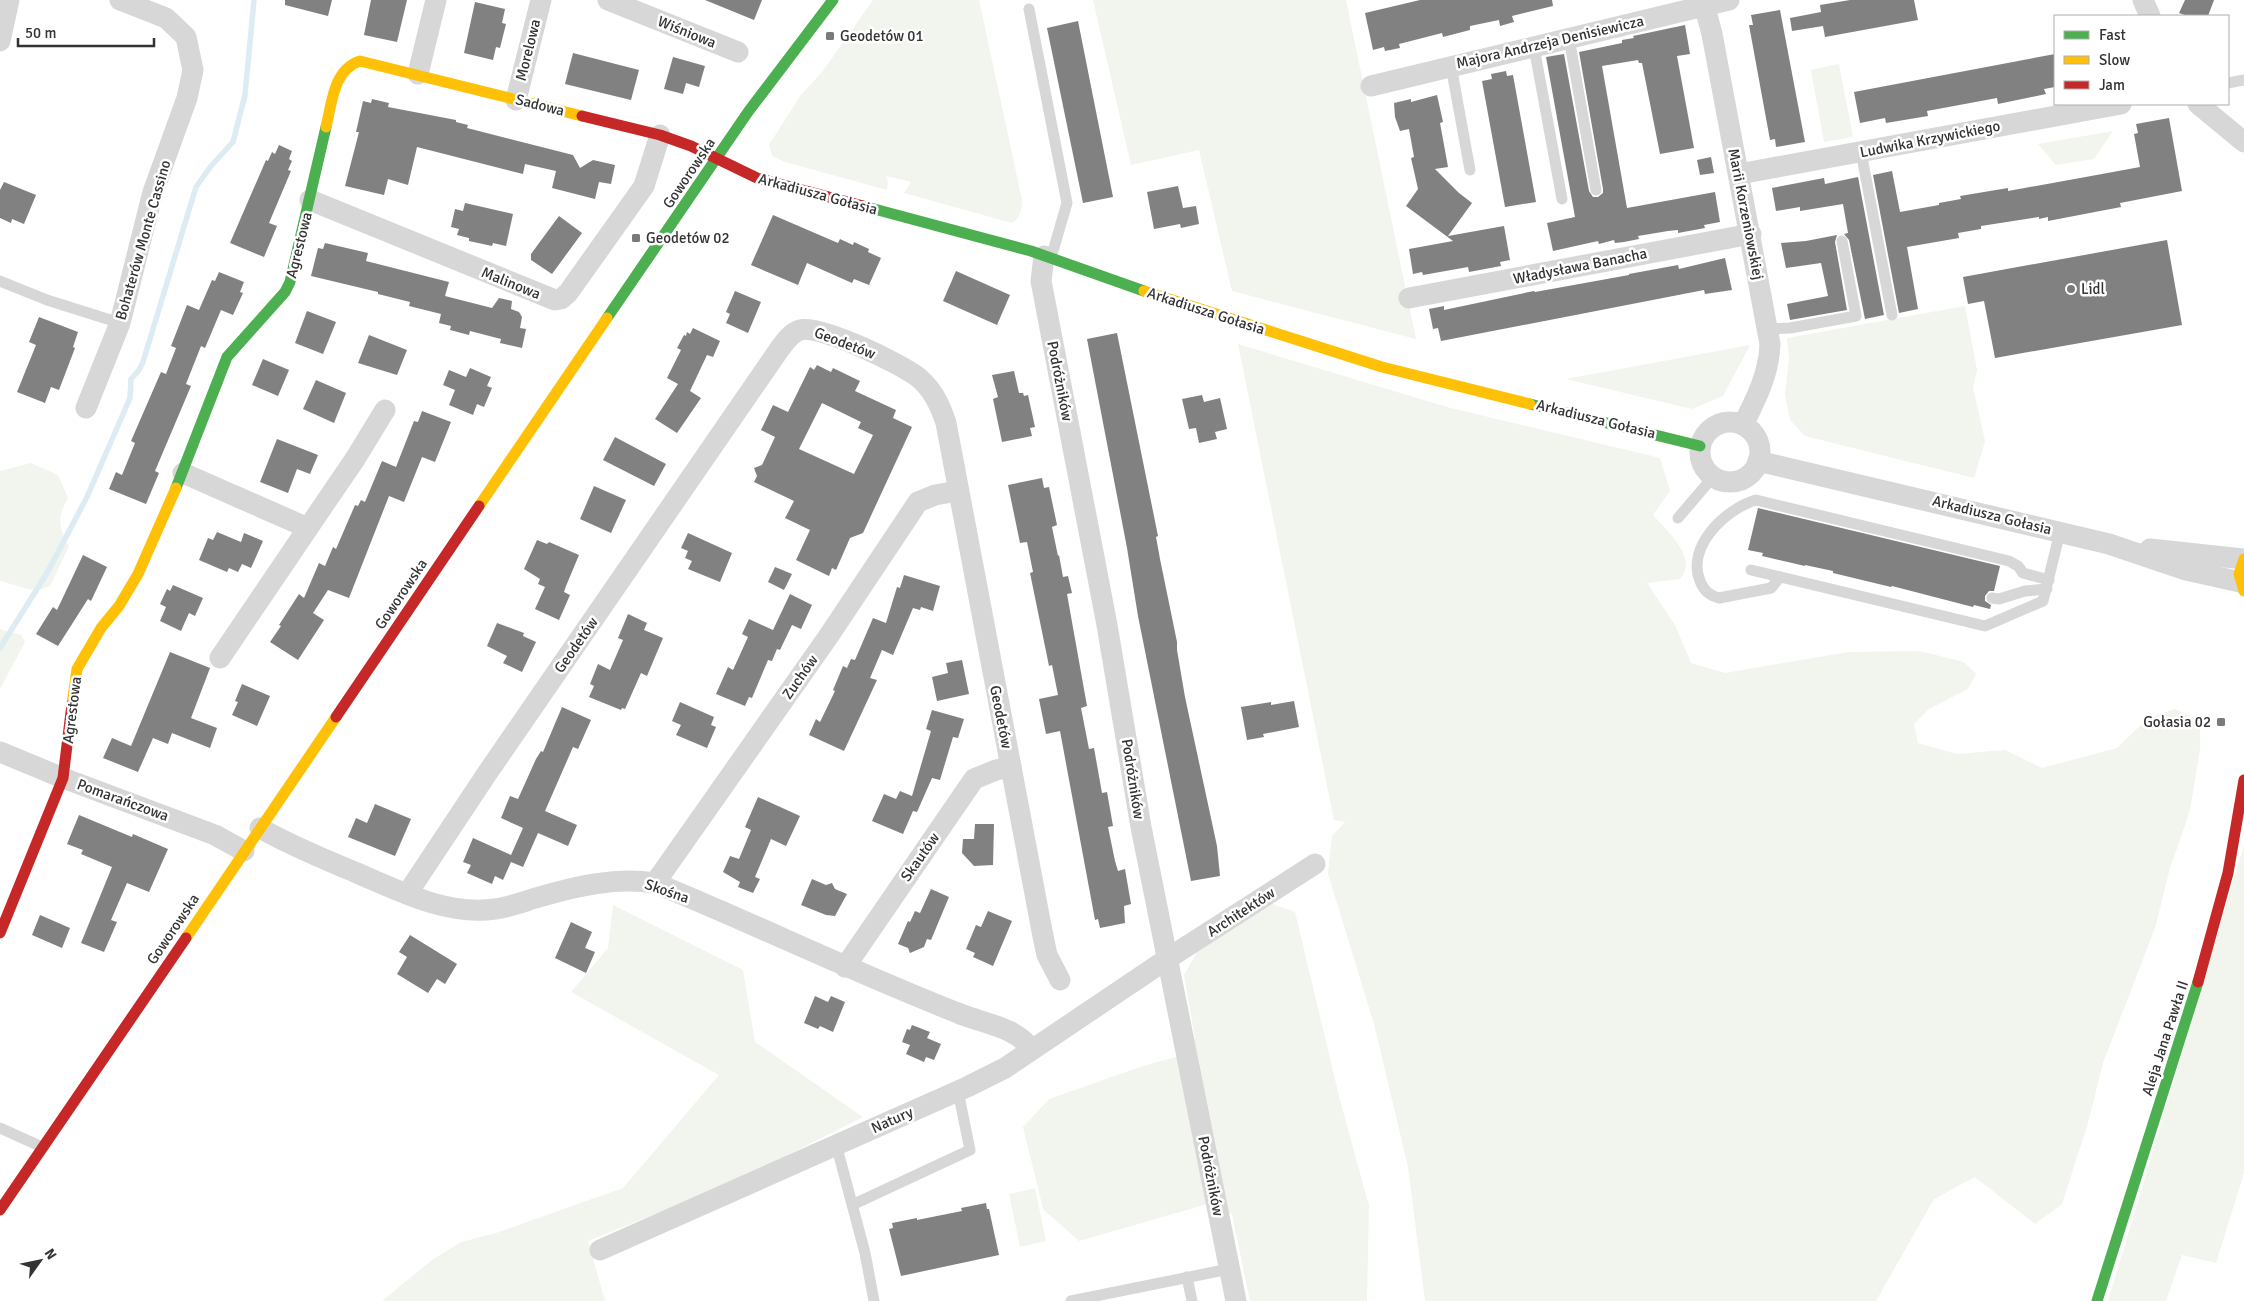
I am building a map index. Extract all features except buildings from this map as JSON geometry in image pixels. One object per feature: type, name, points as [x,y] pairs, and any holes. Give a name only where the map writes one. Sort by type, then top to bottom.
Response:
[{"type":"street","points":[[0,41],[8,0]]},
{"type":"street","name":"Bohaterów Monte Cassino","points":[[86,408],[120,323],[153,192],[187,98],[194,70],[186,37],[166,18],[120,0]]},
{"type":"street","points":[[418,74],[436,0]]},
{"type":"street","name":"Morelowa","points":[[516,100],[541,0]]},
{"type":"street","name":"Wiśniowa","points":[[608,0],[738,52]]},
{"type":"street","name":"Goworowska","points":[[0,1210],[748,112],[833,0]]},
{"type":"street","name":"Majora Andrzeja Denisiewicza","points":[[1371,86],[1704,3],[1729,0]]},
{"type":"street","points":[[2143,0],[2150,15]]},
{"type":"street","name":"Marii Korzeniowskiej","points":[[1704,3],[1739,174],[1770,344],[1770,362],[1760,391],[1742,425]]},
{"type":"street","name":"Sadowa","points":[[360,61],[660,135],[717,158]]},
{"type":"street","name":"Agrestowa","points":[[0,933],[63,778],[77,669],[101,628],[119,606],[138,574],[183,473],[227,357],[287,288],[310,200],[336,86],[345,69],[350,64],[360,61]]},
{"type":"street","name":"Ludwika Krzywickiego","points":[[1739,174],[2116,105]]},
{"type":"street","points":[[2199,105],[2244,142]]},
{"type":"street","name":"Malinowa","points":[[310,200],[555,300],[561,299],[568,293],[644,186],[660,135]]},
{"type":"street","name":"Arkadiusza Gołasia","points":[[717,158],[757,178],[1048,257],[1184,305],[1382,367],[1700,446]]},
{"type":"street","name":"Władysława Banacha","points":[[1410,298],[1750,234]]},
{"type":"street","name":"Podróżników","points":[[1048,257],[1041,281],[1108,625],[1141,827],[1236,1301]]},
{"type":"street","name":"Geodetów","points":[[407,894],[488,772],[774,357],[797,331],[808,328],[901,364],[919,378],[931,391],[940,406],[1047,956],[1060,980]]},
{"type":"street","points":[[220,658],[355,459],[385,410]]},
{"type":"street","points":[[1733,422],[1742,425],[1754,434],[1760,450],[1753,472],[1741,480],[1726,482],[1713,477],[1701,462],[1700,446],[1708,432],[1719,424],[1733,422]]},
{"type":"street","name":"Arkadiusza Gołasia","points":[[1758,461],[2109,544],[2242,587]]},
{"type":"street","points":[[183,473],[308,528]]},
{"type":"street","name":"Zuchów","points":[[655,883],[828,637],[918,502],[935,495],[958,491]]},
{"type":"street","name":"Arkadiusza Gołasia","points":[[2109,544],[2244,559]]},
{"type":"street","points":[[2242,587],[2239,574],[2244,559]]},
{"type":"street","name":"Pomarańczowa","points":[[0,752],[63,778],[215,834],[244,851]]},
{"type":"street","name":"Skautów","points":[[845,967],[974,779],[996,770],[1011,768]]},
{"type":"street","name":"Aleja Jana Pawła II","points":[[2097,1301],[2205,960],[2228,873],[2244,780]]},
{"type":"street","name":"Skośna","points":[[260,828],[290,845],[407,894],[446,906],[470,910],[495,909],[608,881],[634,880],[655,883],[845,967],[1012,1033],[1028,1044],[1031,1049]]},
{"type":"street","name":"Architektów","points":[[1167,959],[1315,864]]},
{"type":"street","name":"Natury","points":[[600,1250],[1006,1068],[1031,1049],[1167,959]]},
{"type":"lane","points":[[1029,9],[1067,203],[1048,257]]},
{"type":"lane","points":[[1569,38],[1596,190]]},
{"type":"lane","points":[[1534,46],[1562,199]]},
{"type":"lane","points":[[1451,66],[1470,170]]},
{"type":"lane","points":[[2229,83],[2244,80]]},
{"type":"lane","points":[[1861,152],[1892,314]]},
{"type":"lane","points":[[1768,329],[1790,328],[1856,316],[1842,241]]},
{"type":"lane","points":[[0,281],[47,300],[120,323]]},
{"type":"lane","points":[[1678,518],[1713,477]]},
{"type":"lane","points":[[1780,577],[1771,588],[1720,598],[1711,596],[1706,591],[1697,574],[1697,555],[1707,537],[1718,525],[1747,502],[1756,500],[2009,561],[2018,566],[2023,573],[2048,584]]},
{"type":"lane","points":[[1751,570],[1985,626],[2043,601],[2060,532]]},
{"type":"lane","points":[[1992,598],[1999,599],[2048,584]]},
{"type":"lane","points":[[852,1206],[970,1150],[958,1091]]},
{"type":"lane","points":[[0,1128],[42,1147]]},
{"type":"lane","points":[[836,1144],[865,1253],[874,1301]]},
{"type":"lane","points":[[1071,1301],[1229,1269]]},
{"type":"lane","points":[[1187,1277],[1192,1301]]},
{"type":"shaded area","points":[[873,0],[979,0],[1022,200],[1020,213],[1012,223],[904,193],[911,182],[886,176],[888,182],[887,190],[785,162],[772,156],[769,145],[800,96],[822,72]]},
{"type":"shaded area","points":[[1093,0],[1346,0],[1416,339],[1232,291],[1199,150],[1131,165]]},
{"type":"shaded area","points":[[1839,64],[1853,137],[1824,142],[1811,70]]},
{"type":"shaded area","points":[[2113,131],[2094,159],[2056,165],[2038,144]]},
{"type":"shaded area","points":[[1965,306],[1977,370],[1973,387],[1985,441],[1974,478],[1805,436],[1790,420],[1785,395],[1789,359],[1787,338]]},
{"type":"shaded area","points":[[1238,344],[1447,407],[1660,458],[1670,491],[1653,515],[1679,545],[1686,562],[1685,571],[1680,579],[1647,583],[1675,625],[1691,663],[1725,673],[1848,652],[1919,651],[1964,662],[1976,674],[1968,689],[1929,709],[1914,724],[1918,743],[1957,754],[2005,750],[2042,768],[2117,748],[2148,718],[2175,709],[2200,721],[2200,749],[2190,811],[2170,868],[2155,928],[2103,1063],[2088,1123],[2062,1204],[2035,1224],[1975,1177],[1934,1199],[1876,1301],[1425,1301],[1408,1167],[1374,1024],[1328,874],[1332,836],[1345,822],[1334,820]]},
{"type":"shaded area","points":[[1750,345],[1723,396],[1692,409],[1566,379]]},
{"type":"shaded area","points":[[31,463],[58,475],[68,498],[62,511],[60,522],[69,546],[50,586],[36,591],[0,581],[0,471]]},
{"type":"shaded area","points":[[0,629],[21,635],[25,642],[0,689]]},
{"type":"shaded area","points":[[2244,845],[2244,1173],[2216,1263],[2182,1255],[2166,1301],[2108,1301]]},
{"type":"shaded area","points":[[1269,903],[1295,912],[1339,1096],[1369,1206],[1367,1301],[1250,1301],[1232,1214],[1211,1203],[1079,1241],[1043,1209],[1023,1127],[1049,1099],[1143,1066],[1176,1057],[1195,1038],[1184,975],[1197,952]]},
{"type":"shaded area","points":[[613,905],[743,970],[755,1042],[863,1117],[730,1184],[588,1241],[605,1301],[382,1301],[432,1260],[461,1242],[496,1233],[623,1188],[719,1075],[571,992],[608,948]]},
{"type":"shaded area","points":[[1035,1188],[1046,1241],[1020,1247],[1009,1194]]},
{"type":"waterway","points":[[0,648],[47,573],[87,497],[130,398],[131,379],[143,362],[196,187],[211,166],[233,142],[245,95],[254,0]]},
{"type":"traffic: fast","points":[[607,318],[748,112],[833,0]]},
{"type":"traffic: fast","points":[[176,488],[227,357],[285,292],[290,282],[326,127]]},
{"type":"traffic: fast","points":[[863,206],[1031,251],[1144,291]]},
{"type":"traffic: fast","points":[[1530,404],[1700,446]]},
{"type":"traffic: fast","points":[[2097,1301],[2198,982]]},
{"type":"traffic: slow","points":[[326,127],[332,98],[339,80],[351,65],[360,61],[582,116]]},
{"type":"traffic: slow","points":[[1144,291],[1382,367],[1530,404]]},
{"type":"traffic: slow","points":[[479,506],[607,318]]},
{"type":"traffic: slow","points":[[72,704],[77,669],[101,628],[119,606],[138,574],[176,488]]},
{"type":"traffic: slow","points":[[2244,559],[2239,574],[2244,591]]},
{"type":"traffic: slow","points":[[186,938],[336,717]]},
{"type":"traffic: jam","points":[[582,116],[660,135],[691,146],[757,178],[863,206]]},
{"type":"traffic: jam","points":[[336,717],[479,506]]},
{"type":"traffic: jam","points":[[0,933],[63,778],[72,704]]},
{"type":"traffic: jam","points":[[2198,982],[2228,873],[2244,780]]},
{"type":"traffic: jam","points":[[0,1210],[186,938]]},
{"type":"place","name":"Geodetów 01","points":[[830,36]]},
{"type":"place","name":"Geodetów 02","points":[[636,238]]},
{"type":"place","name":"Lidl","points":[[2071,289]]},
{"type":"place","name":"Gołasia 02","points":[[2221,722]]}]
